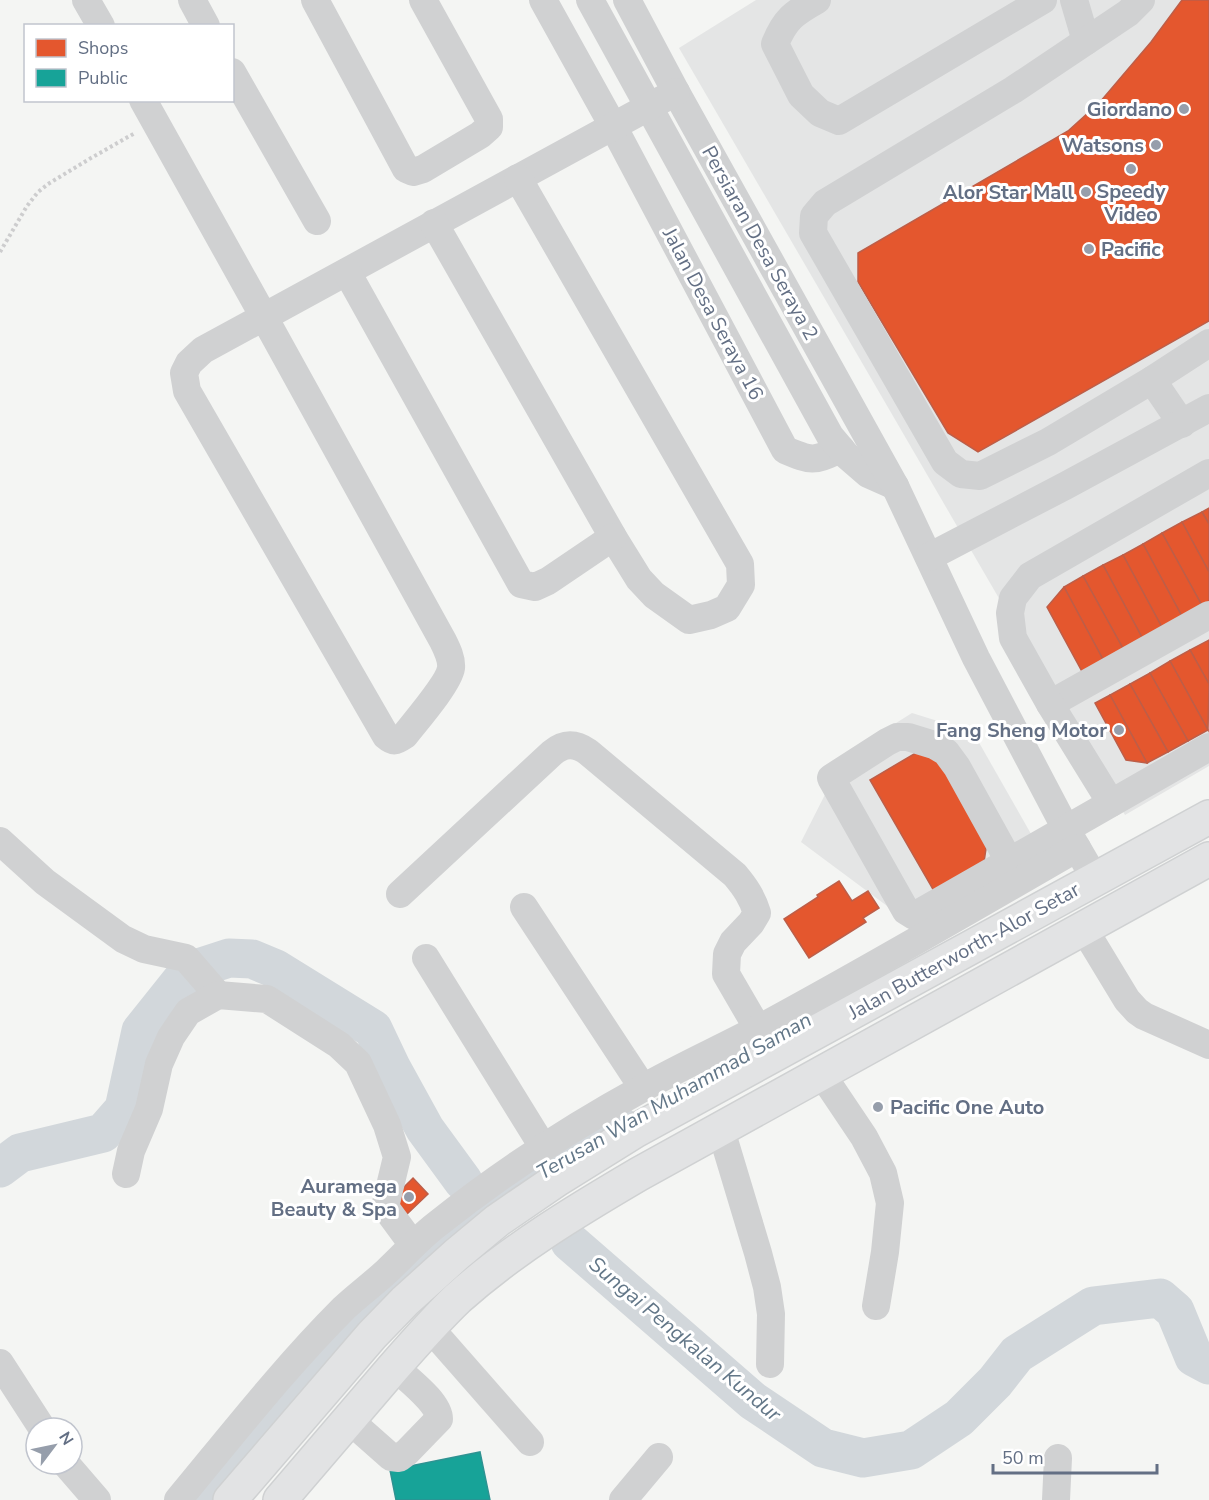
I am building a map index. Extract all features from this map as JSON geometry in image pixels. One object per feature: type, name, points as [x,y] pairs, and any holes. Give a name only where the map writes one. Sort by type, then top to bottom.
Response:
[{"type":"main road","name":"Jalan Butterworth-Alor Setar","points":[[230,1500],[372,1335],[457,1254],[498,1220],[635,1131],[1209,817]]},
{"type":"main road","name":"Jalan Butterworth-Alor Setar","points":[[280,1500],[429,1327],[458,1298],[522,1247],[586,1204],[1209,859]]},
{"type":"street","points":[[86,0],[99,24]]},
{"type":"street","points":[[192,0],[205,24]]},
{"type":"street","points":[[315,0],[406,169],[413,172],[423,169],[480,135],[489,127],[489,118],[423,0]]},
{"type":"street","name":"Jalan Desa Seraya 16","points":[[543,0],[613,126],[785,450],[815,460],[841,449]]},
{"type":"street","name":"Persiaran Desa Seraya 2","points":[[590,0],[830,436],[868,474],[895,486]]},
{"type":"street","name":"Persiaran Desa Seraya 2","points":[[627,0],[895,486],[976,658],[1071,838],[1096,879]]},
{"type":"street","points":[[817,0],[800,10],[782,27],[775,44],[801,95],[820,113],[839,121],[1043,0]]},
{"type":"street","points":[[1074,0],[1086,41]]},
{"type":"street","points":[[1141,0],[1128,13],[1013,90],[825,203],[814,216],[813,233],[945,462],[962,474],[980,476],[1048,442],[1209,343]]},
{"type":"street","points":[[234,76],[317,221]]},
{"type":"street","points":[[149,111],[264,317],[443,641],[450,657],[451,668],[446,681],[405,735],[397,740],[391,740],[386,736],[187,391],[184,373],[189,363],[203,350],[264,317],[347,272],[434,223],[676,92]]},
{"type":"street","points":[[434,223],[639,579],[654,596],[689,621],[727,608],[741,585],[740,564],[518,178]]},
{"type":"street","points":[[347,272],[521,584],[535,587],[548,581],[614,537]]},
{"type":"street","points":[[1152,380],[1182,424]]},
{"type":"street","points":[[928,557],[1209,408]]},
{"type":"street","points":[[1111,803],[1050,704],[1013,638],[1010,613],[1012,598],[1030,576],[1209,473]]},
{"type":"street","points":[[1050,704],[1209,615]]},
{"type":"street","points":[[976,658],[1013,638]]},
{"type":"street","points":[[1009,861],[957,767],[946,752],[934,745],[908,737],[897,737],[831,778],[906,911],[914,916],[949,909],[1009,861],[1071,838]]},
{"type":"street","points":[[400,894],[552,753],[566,745],[577,746],[588,752],[735,875],[748,892],[757,913],[733,942],[727,954],[726,974],[758,1029]]},
{"type":"street","points":[[178,1500],[299,1356],[345,1307],[435,1226],[490,1184],[543,1147],[643,1088],[758,1029],[949,909],[1071,838],[1111,803],[1209,747]]},
{"type":"street","points":[[0,841],[45,882],[123,939],[144,949],[186,958],[216,992],[267,999],[339,1045],[358,1063],[387,1125],[397,1157],[386,1207],[413,1245]]},
{"type":"street","points":[[524,907],[643,1088]]},
{"type":"street","points":[[1083,928],[1127,1000],[1137,1011],[1209,1045]]},
{"type":"street","points":[[426,958],[543,1147]]},
{"type":"street","points":[[126,1174],[131,1152],[149,1109],[159,1065],[171,1037],[188,1012],[216,992]]},
{"type":"street","points":[[820,1073],[864,1137],[883,1173],[890,1203],[876,1306]]},
{"type":"street","points":[[721,1130],[767,1287],[771,1314],[770,1364]]},
{"type":"street","points":[[429,1327],[530,1442]]},
{"type":"street","points":[[0,1363],[34,1416]]},
{"type":"street","points":[[348,1419],[391,1456],[399,1458],[439,1419],[439,1413],[434,1404],[395,1367]]},
{"type":"street","points":[[623,1500],[659,1457]]},
{"type":"street","points":[[1056,1500],[1058,1458]]},
{"type":"street","points":[[77,1476],[98,1500]]},
{"type":"path","points":[[0,252],[27,206],[38,192],[91,158],[149,111]]},
{"type":"shaded area","points":[[756,0],[1209,0],[1209,766],[1125,815],[679,48]]},
{"type":"shaded area","points":[[912,713],[973,732],[1043,855],[918,929],[801,842],[845,755]]},
{"type":"building: Shops","name":"Alor Star Mall","points":[[1182,0],[1209,0],[1209,321],[978,452],[948,433],[858,282],[858,253],[1068,131],[1100,102],[1151,42]]},
{"type":"building: Shops","points":[[1209,508],[1209,524],[1202,512]]},
{"type":"building: Shops","points":[[1202,512],[1209,524],[1209,572],[1182,522]]},
{"type":"building: Shops","points":[[1182,522],[1209,572],[1209,609],[1205,611],[1162,533]]},
{"type":"building: Shops","points":[[1162,533],[1205,611],[1185,622],[1143,544]]},
{"type":"building: Shops","points":[[1143,544],[1185,622],[1165,633],[1123,555]]},
{"type":"building: Shops","points":[[1123,555],[1165,633],[1145,643],[1103,565]]},
{"type":"building: Shops","points":[[1103,565],[1145,643],[1126,654],[1083,576]]},
{"type":"building: Shops","points":[[1083,576],[1126,654],[1106,665],[1064,587]]},
{"type":"building: Shops","points":[[1064,587],[1106,665],[1085,677],[1047,607]]},
{"type":"building: Shops","points":[[1209,640],[1209,684],[1190,650]]},
{"type":"building: Shops","points":[[1190,650],[1209,684],[1208,730],[1170,661]]},
{"type":"building: Shops","points":[[1170,661],[1208,730],[1188,741],[1150,673]]},
{"type":"building: Shops","points":[[1150,673],[1188,741],[1168,752],[1130,684]]},
{"type":"building: Shops","points":[[1130,684],[1168,752],[1147,763],[1110,695]]},
{"type":"building: Shops","points":[[1110,695],[1147,763],[1126,760],[1095,703]]},
{"type":"building: Shops","points":[[919,751],[938,758],[987,842],[984,862],[934,891],[870,780]]},
{"type":"building: Shops","points":[[839,881],[852,901],[868,891],[879,908],[863,918],[866,922],[809,958],[784,919]]},
{"type":"building: Shops","name":"Auramega Beauty & Spa","points":[[413,1178],[428,1194],[406,1215],[391,1200]]},
{"type":"building: Public","points":[[480,1452],[490,1500],[396,1500],[390,1470]]},
{"type":"waterway","name":"Sungai Pengkalan Kundur","points":[[0,1168],[20,1153],[103,1133],[124,1109],[141,1031],[189,971],[229,958],[252,959],[276,969],[373,1029],[425,1129],[463,1181]]},
{"type":"waterway","name":"Terusan Wan Muhammad Saman","points":[[206,1500],[346,1328],[399,1279],[455,1232],[560,1156],[625,1119]]},
{"type":"waterway","name":"Sungai Pengkalan Kundur","points":[[570,1242],[753,1401],[823,1448],[863,1458],[911,1450],[959,1418],[995,1382],[1017,1354],[1093,1306],[1160,1298],[1175,1311],[1194,1357],[1209,1365]]},
{"type":"place","name":"Giordano","points":[[1184,109]]},
{"type":"place","name":"Watsons","points":[[1156,145]]},
{"type":"place","name":"Speedy Video","points":[[1131,169]]},
{"type":"place","name":"Alor Star Mall","points":[[1086,192]]},
{"type":"place","name":"Pacific","points":[[1089,249]]},
{"type":"place","name":"Fang Sheng Motor","points":[[1119,730]]},
{"type":"place","name":"Pacific One Auto","points":[[878,1107]]},
{"type":"place","name":"Auramega Beauty & Spa","points":[[409,1197]]}]
